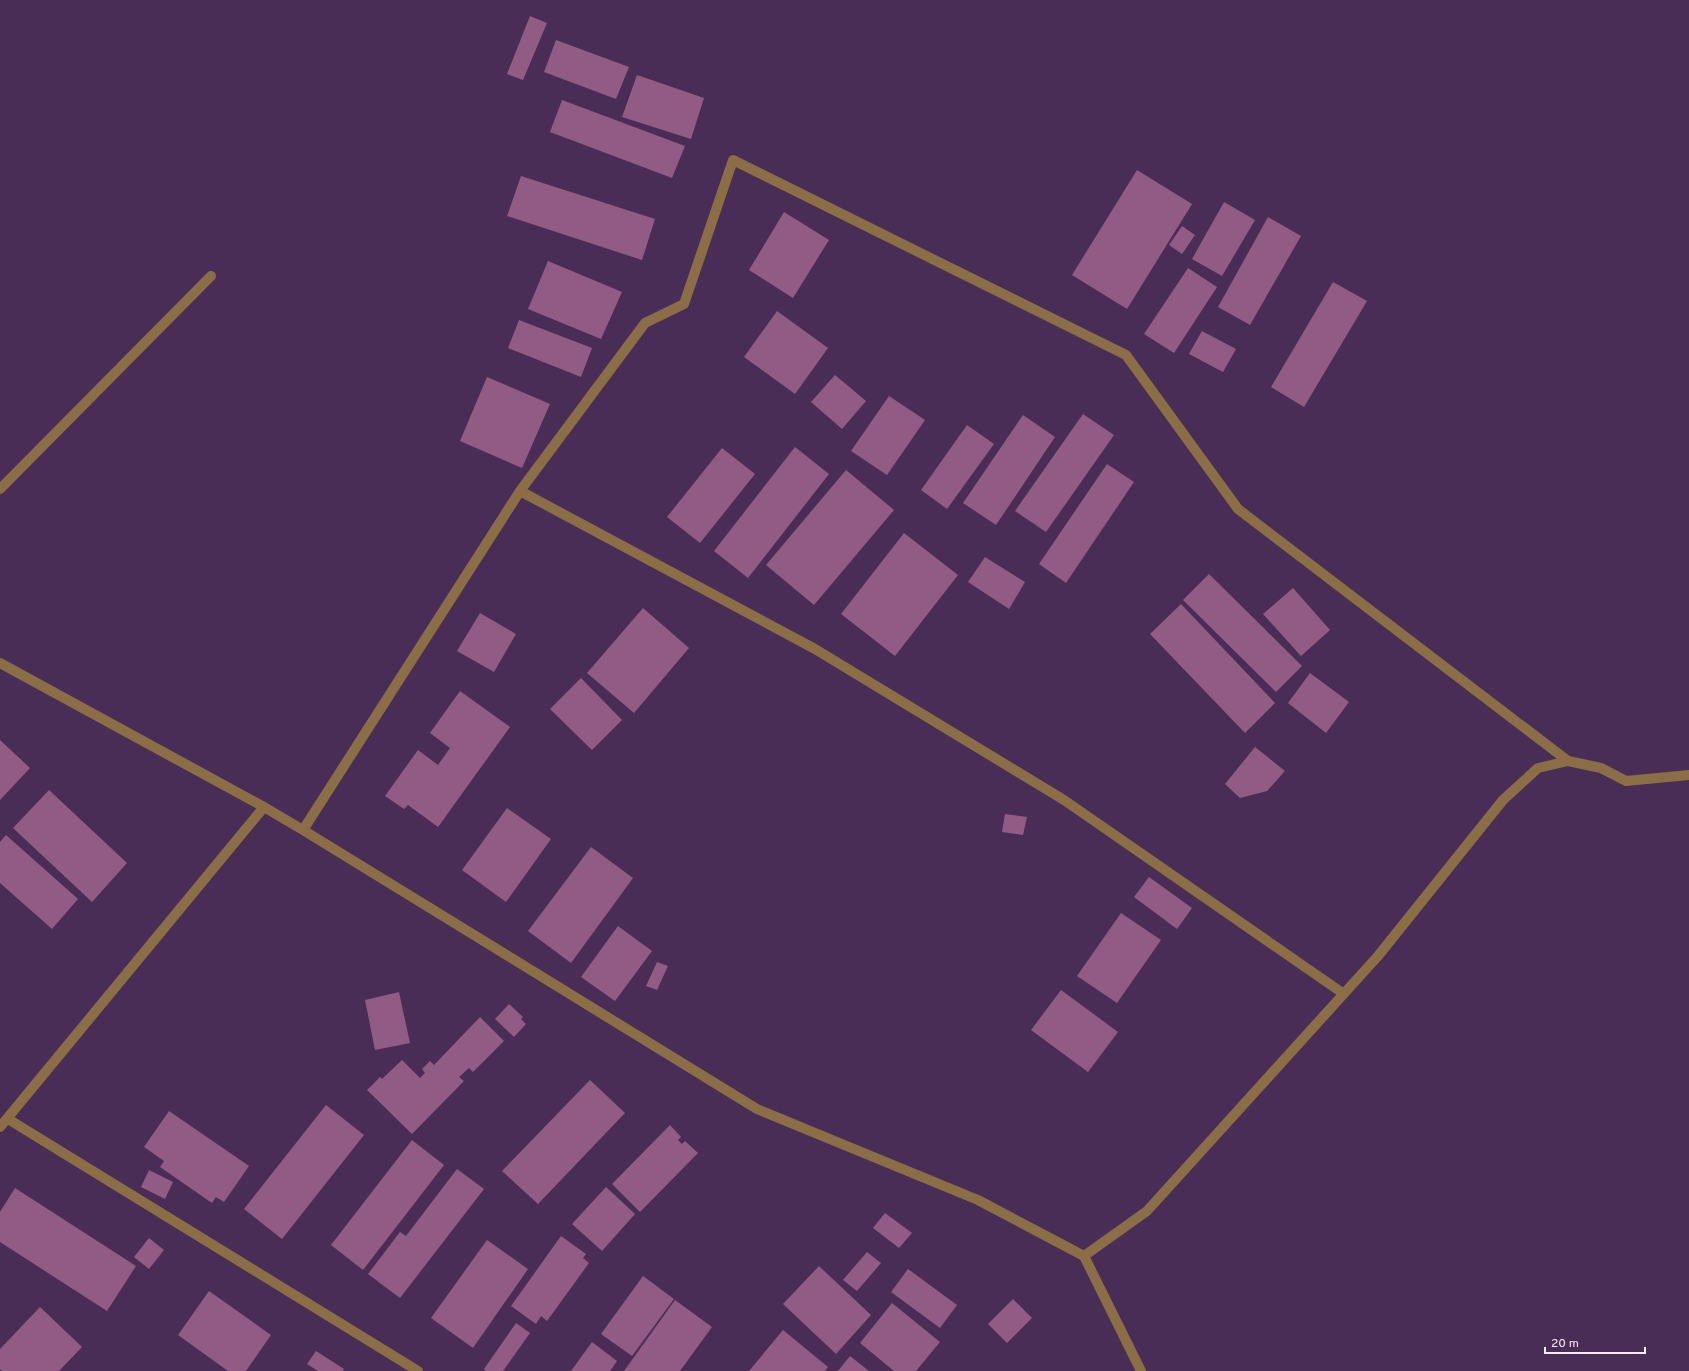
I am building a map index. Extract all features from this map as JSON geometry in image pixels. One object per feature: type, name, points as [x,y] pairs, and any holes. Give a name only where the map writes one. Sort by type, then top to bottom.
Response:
[{"type":"street","points":[[303,830],[520,491],[644,323],[684,304],[733,160],[1126,356],[1238,508],[1568,761]]},
{"type":"street","points":[[0,489],[211,276]]},
{"type":"street","points":[[520,491],[815,649],[1058,796],[1344,994]]},
{"type":"street","points":[[0,663],[264,807],[757,1109],[978,1200],[1084,1256],[1141,1371]]},
{"type":"street","points":[[1084,1256],[1147,1211],[1378,956],[1503,800],[1538,768],[1568,761],[1601,768],[1626,781],[1689,775]]},
{"type":"street","points":[[0,1127],[264,807]]},
{"type":"street","points":[[8,1119],[418,1371]]},
{"type":"building","points":[[530,16],[547,23],[523,80],[507,74]]},
{"type":"building","points":[[556,40],[629,67],[616,99],[544,72]]},
{"type":"building","points":[[637,75],[704,98],[691,139],[622,117]]},
{"type":"building","points":[[562,100],[685,146],[672,178],[550,132]]},
{"type":"building","points":[[1137,170],[1192,204],[1127,309],[1072,275]]},
{"type":"building","points":[[521,176],[655,219],[642,260],[507,216]]},
{"type":"building","points":[[1224,202],[1255,220],[1222,276],[1192,259]]},
{"type":"building","points":[[784,212],[829,240],[793,298],[749,270]]},
{"type":"building","points":[[1268,217],[1301,236],[1250,325],[1218,307]]},
{"type":"building","points":[[1182,226],[1195,235],[1182,254],[1169,245]]},
{"type":"building","points":[[548,261],[622,292],[601,339],[528,309]]},
{"type":"building","points":[[1188,268],[1217,287],[1174,353],[1144,334]]},
{"type":"building","points":[[1333,282],[1367,301],[1304,407],[1271,387]]},
{"type":"building","points":[[777,311],[828,348],[795,394],[744,357]]},
{"type":"building","points":[[519,320],[592,348],[581,377],[508,348]]},
{"type":"building","points":[[1202,331],[1236,349],[1223,372],[1189,354]]},
{"type":"building","points":[[835,375],[866,401],[842,429],[811,402]]},
{"type":"building","points":[[487,377],[550,404],[522,468],[460,441]]},
{"type":"building","points":[[889,396],[925,420],[887,475],[851,451]]},
{"type":"building","points":[[1083,414],[1114,435],[1046,532],[1015,511]]},
{"type":"building","points":[[1023,415],[1055,437],[996,525],[963,503]]},
{"type":"building","points":[[967,425],[994,444],[947,509],[921,490]]},
{"type":"building","points":[[795,447],[829,474],[748,578],[714,551]]},
{"type":"building","points":[[722,448],[755,474],[700,543],[667,517]]},
{"type":"building","points":[[1107,464],[1134,482],[1066,583],[1039,564]]},
{"type":"building","points":[[846,470],[894,510],[814,605],[766,565]]},
{"type":"building","points":[[904,533],[958,575],[895,656],[841,614]]},
{"type":"building","points":[[985,557],[1025,582],[1009,609],[968,582]]},
{"type":"building","points":[[1209,574],[1302,666],[1276,692],[1183,600]]},
{"type":"building","points":[[1293,588],[1330,630],[1301,656],[1263,614]]},
{"type":"building","points":[[1181,604],[1275,703],[1245,733],[1150,634]]},
{"type":"building","points":[[643,608],[689,648],[634,713],[587,673]]},
{"type":"building","points":[[480,613],[516,634],[494,672],[457,651]]},
{"type":"building","points":[[1310,673],[1349,702],[1326,733],[1288,703]]},
{"type":"building","points":[[581,678],[622,720],[592,750],[550,709]]},
{"type":"building","points":[[460,691],[510,727],[438,827],[408,805],[404,809],[385,796],[418,750],[438,765],[450,748],[430,733]]},
{"type":"building","points":[[0,740],[30,768],[0,800]]},
{"type":"building","points":[[1255,747],[1285,771],[1267,791],[1240,798],[1225,784]]},
{"type":"building","points":[[49,790],[127,863],[92,902],[13,828]]},
{"type":"building","points":[[507,808],[551,839],[506,902],[462,870]]},
{"type":"building","points":[[1005,814],[1027,817],[1023,835],[1002,832]]},
{"type":"building","points":[[6,835],[78,899],[52,929],[0,883],[0,842]]},
{"type":"building","points":[[591,847],[633,878],[571,963],[528,931]]},
{"type":"building","points":[[1149,877],[1192,908],[1177,929],[1134,897]]},
{"type":"building","points":[[1121,913],[1161,940],[1117,1003],[1077,976]]},
{"type":"building","points":[[618,926],[652,951],[615,1001],[581,977]]},
{"type":"building","points":[[657,962],[668,966],[657,990],[646,986]]},
{"type":"building","points":[[1061,990],[1118,1032],[1088,1072],[1031,1030]]},
{"type":"building","points":[[399,992],[410,1043],[375,1050],[365,1000]]},
{"type":"building","points":[[509,1004],[523,1017],[521,1019],[526,1024],[514,1037],[495,1019]]},
{"type":"building","points":[[480,1017],[504,1041],[473,1072],[469,1068],[459,1077],[464,1081],[412,1134],[367,1090],[380,1077],[382,1079],[402,1060],[420,1078],[425,1073],[422,1069],[430,1061],[434,1065]]},
{"type":"building","points":[[590,1080],[625,1113],[538,1204],[502,1171]]},
{"type":"building","points":[[326,1105],[364,1135],[282,1239],[244,1209]]},
{"type":"building","points":[[169,1111],[249,1166],[224,1202],[216,1197],[212,1203],[160,1167],[164,1161],[144,1147]]},
{"type":"building","points":[[670,1125],[681,1137],[678,1140],[682,1144],[685,1141],[698,1153],[640,1212],[612,1184]]},
{"type":"building","points":[[412,1140],[444,1165],[363,1270],[331,1245]]},
{"type":"building","points":[[457,1169],[484,1189],[400,1298],[368,1274],[400,1232],[406,1236]]},
{"type":"building","points":[[149,1170],[173,1182],[165,1199],[141,1187]]},
{"type":"building","points":[[606,1187],[635,1214],[602,1251],[572,1224]]},
{"type":"building","points":[[15,1188],[136,1266],[107,1311],[0,1242],[0,1212]]},
{"type":"building","points":[[885,1213],[912,1233],[899,1248],[873,1228]]},
{"type":"building","points":[[561,1236],[586,1254],[583,1258],[589,1263],[547,1321],[541,1316],[536,1324],[511,1306]]},
{"type":"building","points":[[149,1238],[164,1250],[149,1269],[134,1257]]},
{"type":"building","points":[[487,1240],[528,1269],[473,1348],[431,1318]]},
{"type":"building","points":[[867,1252],[881,1263],[857,1291],[843,1280]]},
{"type":"building","points":[[819,1266],[871,1315],[836,1354],[783,1304]]},
{"type":"building","points":[[908,1269],[957,1305],[940,1328],[891,1292]]},
{"type":"building","points":[[643,1276],[674,1299],[632,1356],[601,1334]]},
{"type":"building","points":[[209,1291],[271,1335],[246,1371],[228,1371],[178,1335]]},
{"type":"building","points":[[1013,1299],[1032,1318],[1007,1343],[988,1324]]},
{"type":"building","points":[[675,1300],[712,1327],[680,1371],[624,1371]]},
{"type":"building","points":[[892,1303],[940,1342],[916,1371],[894,1371],[860,1343]]},
{"type":"building","points":[[40,1307],[82,1347],[59,1371],[2,1371],[0,1369],[0,1349]]},
{"type":"building","points":[[516,1323],[530,1333],[503,1371],[486,1371],[484,1369]]},
{"type":"building","points":[[783,1330],[828,1367],[825,1371],[749,1371]]},
{"type":"building","points":[[592,1342],[617,1361],[610,1371],[571,1371]]},
{"type":"building","points":[[316,1351],[344,1369],[343,1371],[318,1371],[307,1364]]},
{"type":"building","points":[[850,1356],[869,1371],[838,1371]]}]
